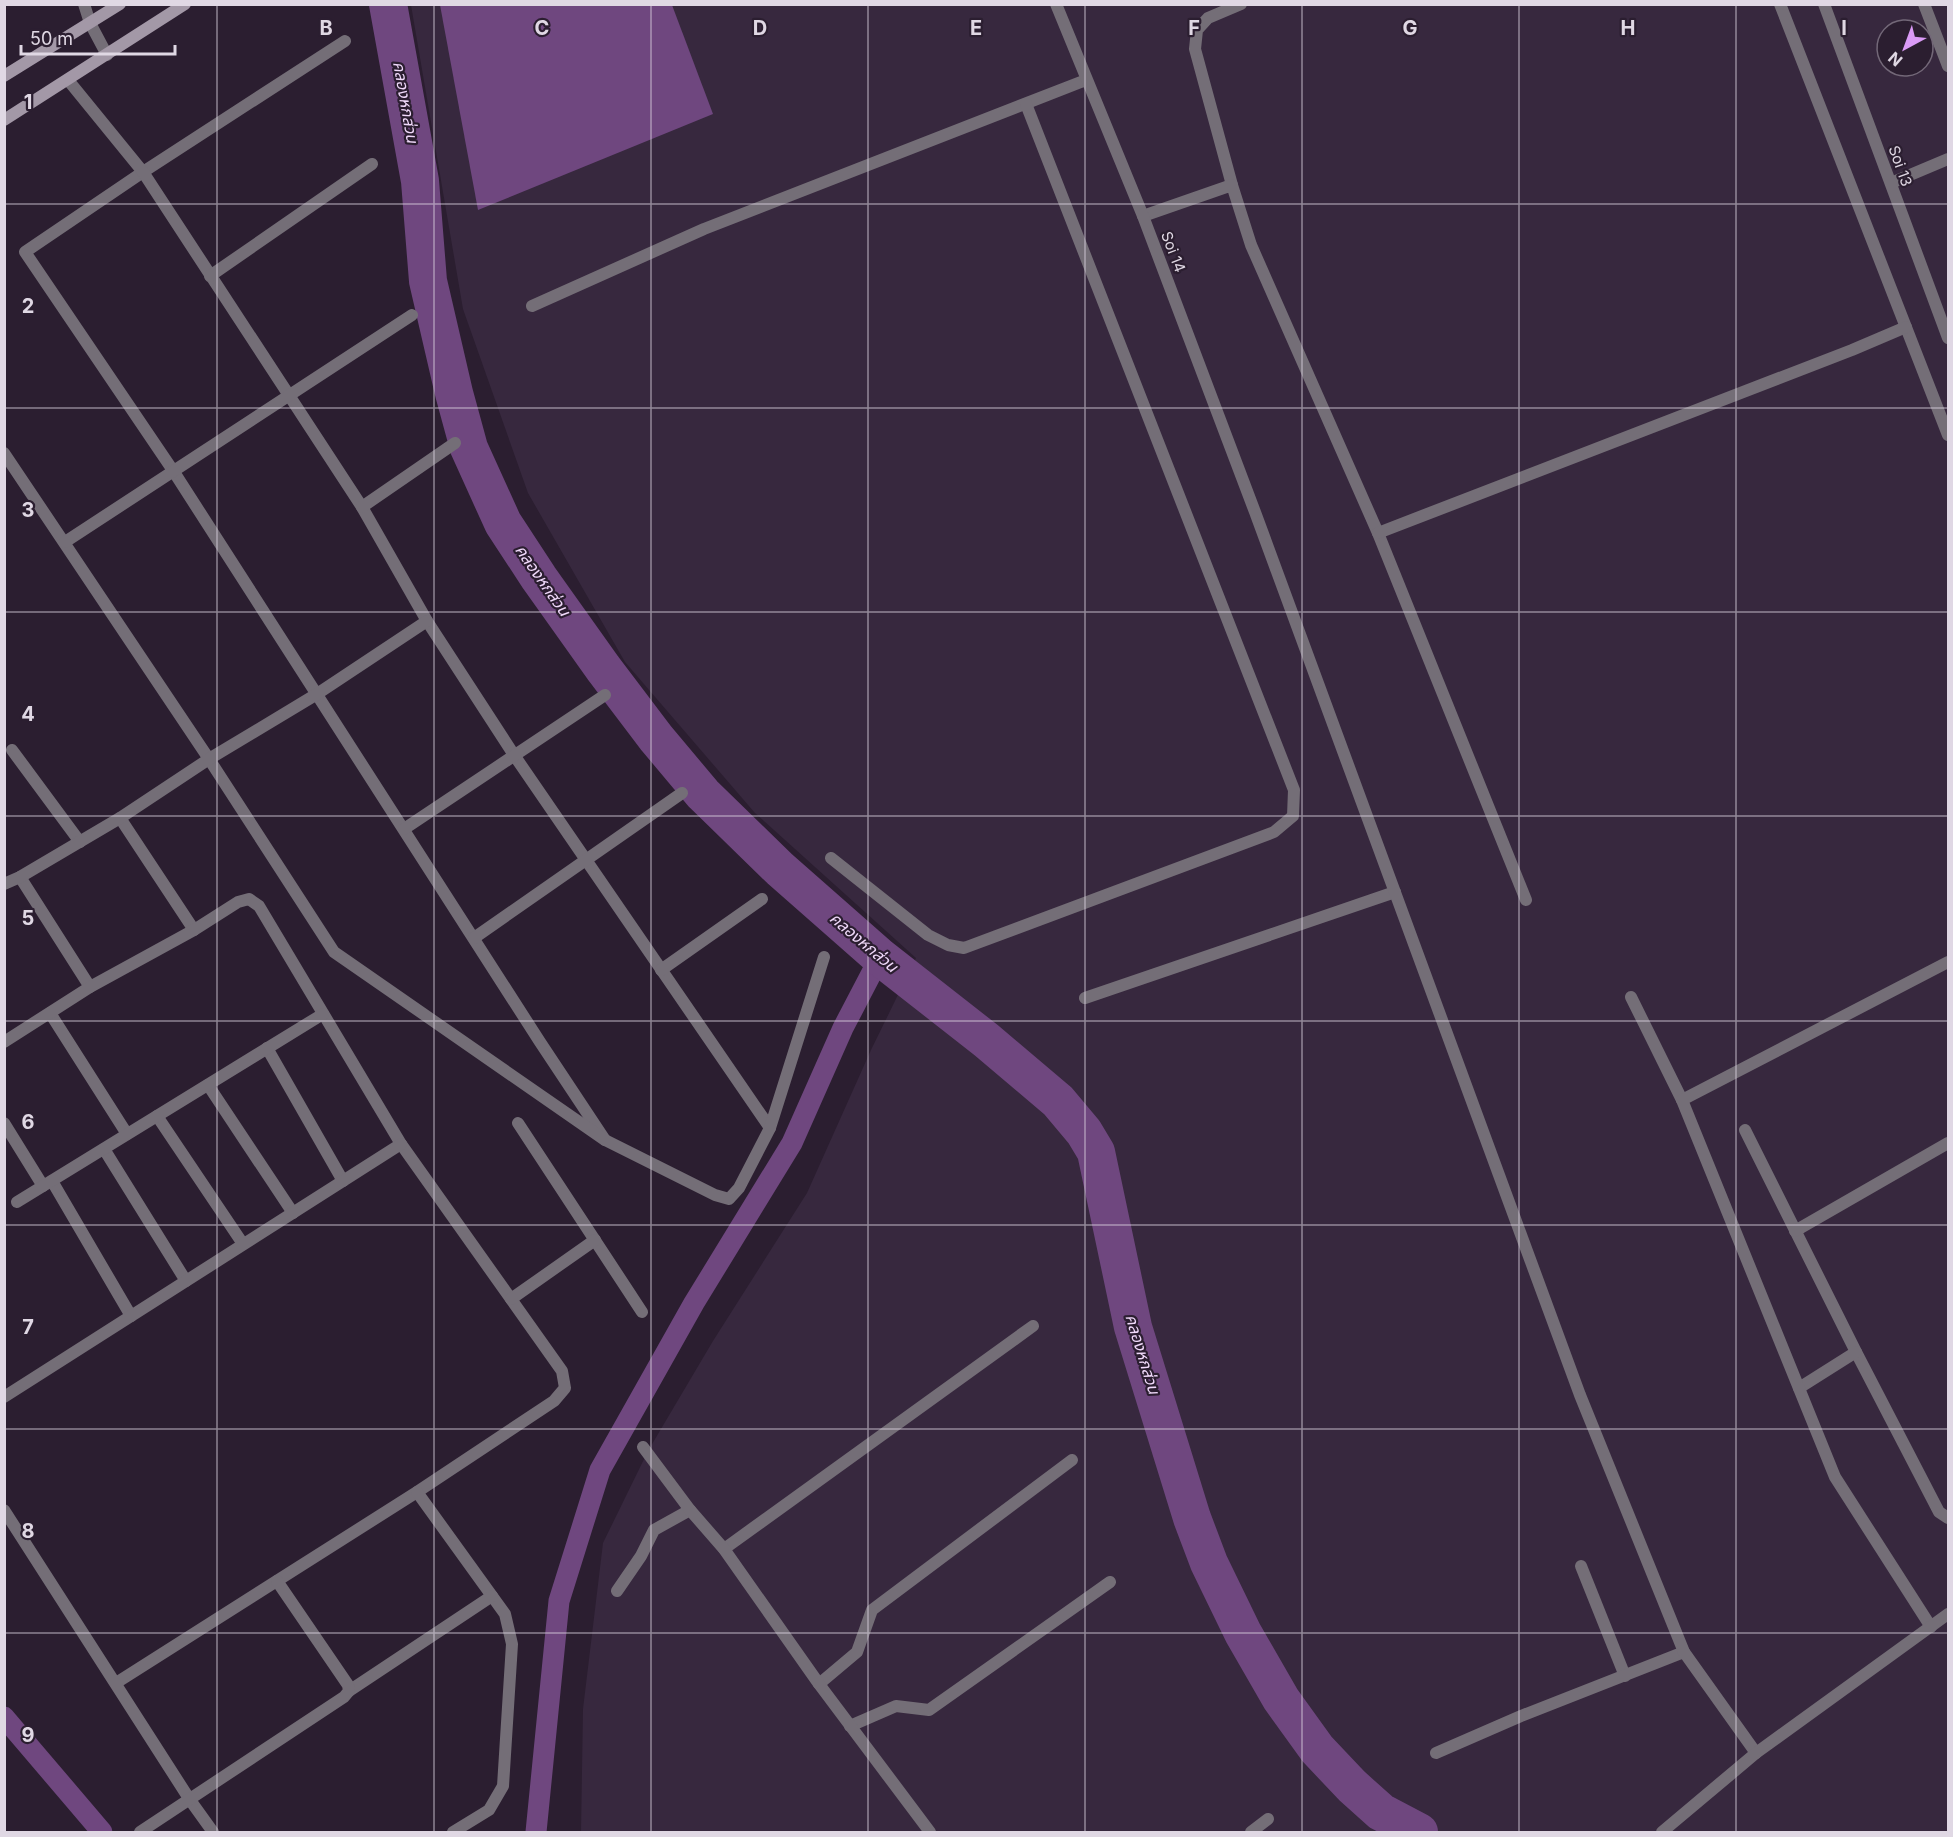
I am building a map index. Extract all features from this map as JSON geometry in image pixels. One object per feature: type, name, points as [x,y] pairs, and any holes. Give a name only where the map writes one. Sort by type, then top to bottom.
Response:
[{"type":"main road","points":[[4,76],[120,4]]},
{"type":"main road","points":[[4,120],[185,4]]},
{"type":"street","points":[[84,4],[90,23],[106,55]]},
{"type":"street","name":"Soi 14","points":[[1056,4],[1143,216],[1255,512],[1580,1395],[1684,1652],[1756,1753]]},
{"type":"street","points":[[1241,4],[1208,18],[1197,30],[1195,49],[1251,245],[1378,533],[1526,900]]},
{"type":"street","points":[[1780,4],[1948,435]]},
{"type":"street","name":"Soi 13","points":[[1824,4],[1948,338]]},
{"type":"street","points":[[1924,4],[1948,66]]},
{"type":"street","points":[[345,41],[143,172],[25,252],[174,472],[605,1140]]},
{"type":"street","points":[[68,80],[143,172],[363,507],[427,621],[514,755],[770,1128]]},
{"type":"street","points":[[532,306],[705,229],[1086,80]]},
{"type":"street","points":[[831,858],[928,935],[948,945],[964,948],[1274,832],[1293,816],[1294,790],[1026,104]]},
{"type":"street","points":[[1891,183],[1948,159]]},
{"type":"street","points":[[210,276],[372,164]]},
{"type":"street","points":[[1143,216],[1233,185]]},
{"type":"street","points":[[65,542],[412,315]]},
{"type":"street","points":[[1378,533],[1906,327]]},
{"type":"street","points":[[363,507],[455,443]]},
{"type":"street","points":[[4,453],[209,759],[334,952],[605,1140],[715,1195],[729,1199],[740,1188],[770,1128],[824,957]]},
{"type":"street","points":[[4,884],[20,877],[120,818],[209,759],[317,694],[427,621]]},
{"type":"street","points":[[404,829],[605,695]]},
{"type":"street","points":[[12,750],[80,842]]},
{"type":"street","points":[[474,938],[682,793]]},
{"type":"street","points":[[120,818],[194,930]]},
{"type":"street","points":[[20,877],[90,987]]},
{"type":"street","points":[[1085,998],[1395,892]]},
{"type":"street","points":[[4,1042],[90,987],[194,930],[238,902],[249,899],[259,906],[401,1144],[562,1371],[565,1388],[554,1401],[417,1492],[116,1683]]},
{"type":"street","points":[[661,970],[762,899]]},
{"type":"street","points":[[1682,1100],[1948,962]]},
{"type":"street","points":[[1630,997],[1682,1100],[1835,1477],[1931,1627]]},
{"type":"street","points":[[50,1013],[127,1134]]},
{"type":"street","points":[[17,1202],[323,1014]]},
{"type":"street","points":[[267,1048],[343,1181]]},
{"type":"street","points":[[208,1085],[293,1213]]},
{"type":"street","points":[[157,1116],[243,1244]]},
{"type":"street","points":[[4,1123],[47,1184],[131,1316]]},
{"type":"street","points":[[518,1123],[642,1312]]},
{"type":"street","points":[[1745,1130],[1939,1512],[1948,1518]]},
{"type":"street","points":[[1795,1231],[1948,1143]]},
{"type":"street","points":[[4,1397],[401,1144]]},
{"type":"street","points":[[104,1149],[186,1281]]},
{"type":"street","points":[[511,1299],[595,1240]]},
{"type":"street","points":[[724,1549],[1033,1326]]},
{"type":"street","points":[[1799,1388],[1856,1352]]},
{"type":"street","points":[[643,1447],[690,1510],[724,1549],[819,1684],[930,1833]]},
{"type":"street","points":[[819,1684],[857,1652],[872,1610],[1072,1460]]},
{"type":"street","points":[[417,1492],[505,1614],[512,1644],[503,1786],[489,1810],[453,1833]]},
{"type":"street","points":[[4,1510],[213,1833]]},
{"type":"street","points":[[617,1591],[641,1556],[654,1530],[690,1510]]},
{"type":"street","points":[[1581,1566],[1625,1676]]},
{"type":"street","points":[[277,1581],[348,1685],[349,1691]]},
{"type":"street","points":[[850,1726],[896,1706],[929,1710],[1110,1582]]},
{"type":"street","points":[[140,1833],[492,1596]]},
{"type":"street","points":[[1662,1833],[1756,1753],[1948,1614]]},
{"type":"street","points":[[1436,1753],[1521,1716],[1684,1652]]},
{"type":"street","points":[[1251,1833],[1268,1819]]},
{"type":"shaded area","points":[[411,5],[1948,5],[1948,1832],[581,1832],[583,1709],[603,1543],[648,1451],[713,1341],[807,1193],[871,1050],[916,958],[755,813],[625,662],[528,493],[463,309]]},
{"type":"shaded area","points":[[440,5],[672,5],[713,114],[478,210]]},
{"type":"waterway","name":"คลองหกส่วน","points":[[388,4],[420,181],[428,281],[469,448],[503,523],[603,668],[656,738],[703,794],[780,869],[880,957],[986,1040],[1058,1101],[1084,1132],[1096,1152],[1133,1327],[1192,1518],[1209,1563],[1243,1633],[1281,1699],[1317,1749],[1352,1786],[1381,1812],[1419,1832]]},
{"type":"waterway","points":[[536,1832],[559,1601],[600,1470],[694,1303],[792,1143],[843,1028],[880,957]]},
{"type":"waterway","points":[[4,1717],[102,1832]]}]
